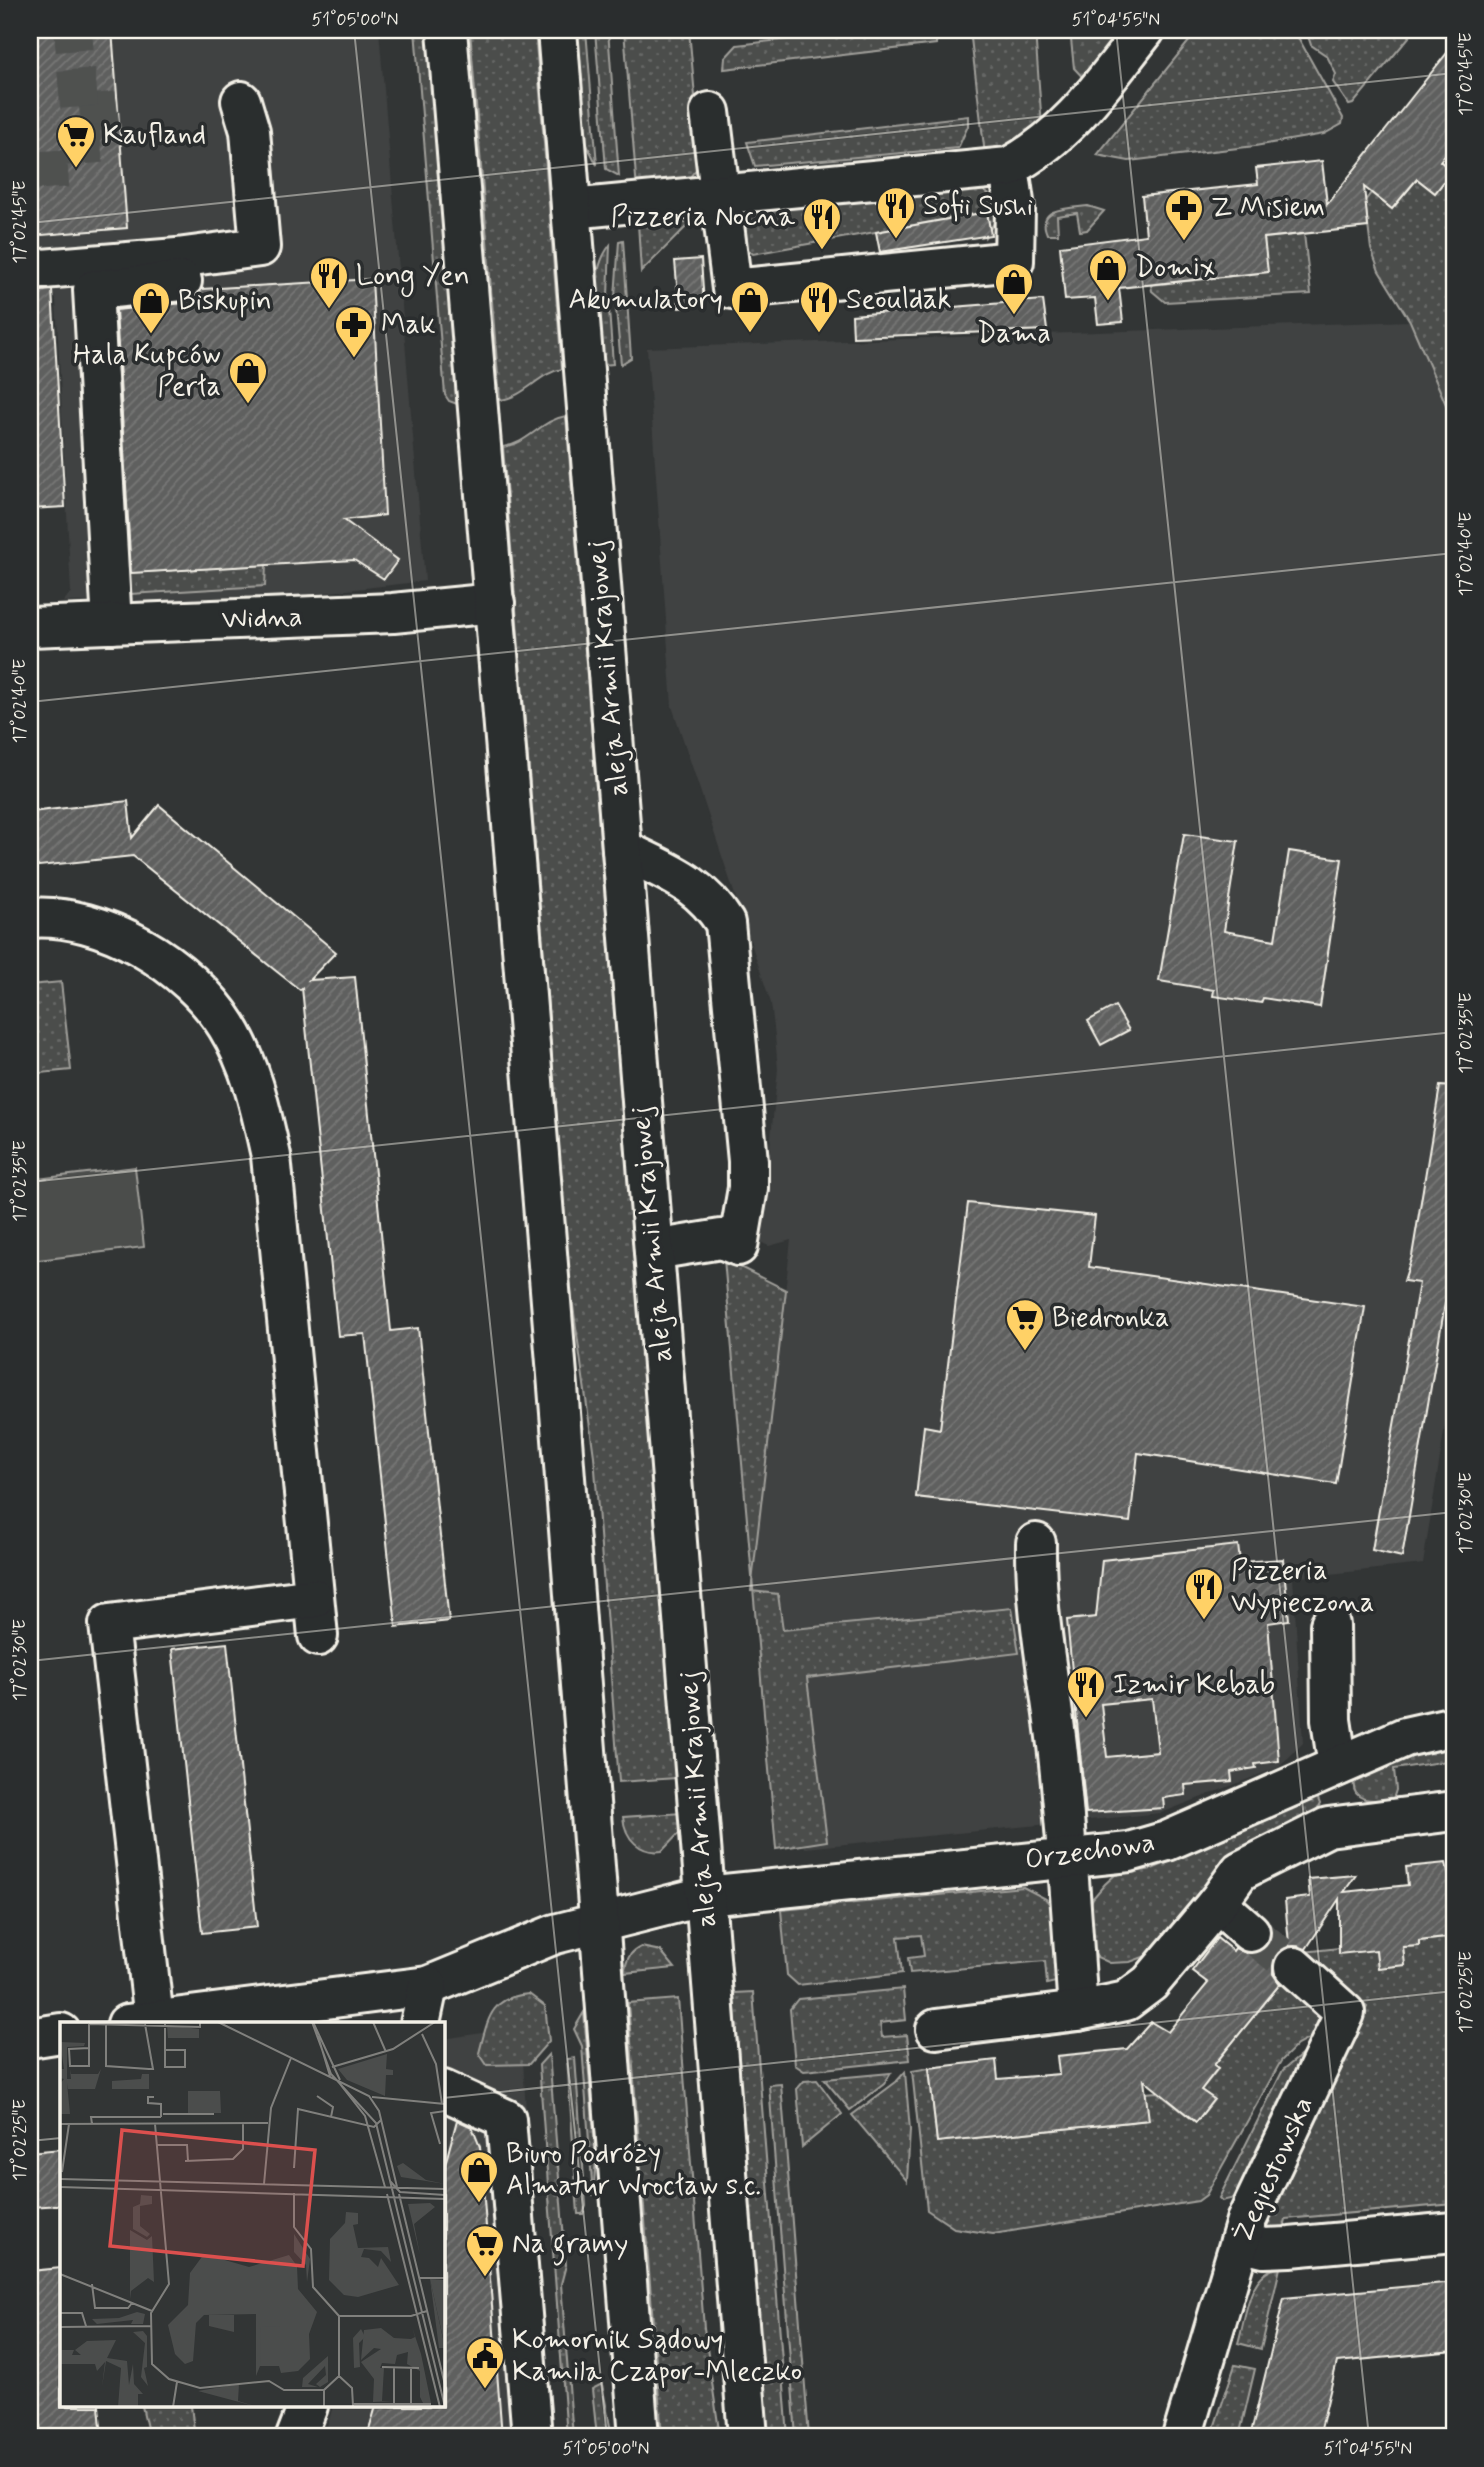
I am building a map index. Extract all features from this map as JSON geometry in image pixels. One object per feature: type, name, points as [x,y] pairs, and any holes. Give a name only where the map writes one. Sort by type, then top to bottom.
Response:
[{"type":"main road","points":[[447,30],[495,603],[639,2437]]},
{"type":"main road","name":"aleja Armii Krajowej","points":[[557,30],[748,2437]]},
{"type":"main road","points":[[571,209],[1009,167],[1052,140],[1116,69],[1145,30]]},
{"type":"main road","points":[[30,270],[177,258],[260,247],[250,131],[241,101]]},
{"type":"main road","points":[[710,112],[732,289],[1014,261],[1015,209],[1009,167]]},
{"type":"main road","points":[[112,624],[93,290],[182,281]]},
{"type":"main road","name":"Widna","points":[[30,627],[393,613],[495,603]]},
{"type":"main road","points":[[622,849],[699,889],[712,902],[724,923],[745,1104],[748,1188],[738,1246],[721,1239],[654,1250]]},
{"type":"main road","points":[[30,918],[69,919],[91,924],[132,942],[158,959],[184,979],[227,1025],[258,1091],[271,1156],[318,1636]]},
{"type":"main road","points":[[1036,1543],[1036,1595],[1051,1692],[1068,1858],[1079,2011]]},
{"type":"main road","points":[[140,2022],[109,1624],[314,1598]]},
{"type":"main road","points":[[1329,1625],[1331,1720],[1338,1766]]},
{"type":"main road","name":"Orzechowa","points":[[140,2022],[428,1986],[523,1945],[705,1896],[1129,1852],[1167,1841],[1405,1737],[1454,1726]]},
{"type":"main road","points":[[936,2029],[1079,2011],[1126,2001],[1150,1983],[1217,1903],[1240,1871],[1328,1827],[1454,1811]]},
{"type":"main road","points":[[1217,1903],[1250,1932]]},
{"type":"main road","name":"Żegiestowska","points":[[1182,2437],[1251,2209],[1345,2013],[1294,1967]]},
{"type":"main road","points":[[420,2022],[428,1986]]},
{"type":"main road","points":[[30,2038],[60,2033]]},
{"type":"main road","points":[[444,2090],[506,2119],[532,2437]]},
{"type":"main road","points":[[1240,2242],[1265,2248],[1290,2247],[1454,2232]]},
{"type":"main road","points":[[296,2437],[307,2408]]},
{"type":"shaded area","points":[[30,30],[379,30],[425,581],[270,599],[63,602],[71,592],[56,299],[48,283],[30,284]]},
{"type":"shaded area","points":[[415,30],[427,30],[457,404],[449,401],[445,395]]},
{"type":"shaded area","points":[[470,30],[535,30],[562,369],[546,375],[509,398],[500,400]]},
{"type":"shaded area","points":[[576,30],[586,30],[597,165],[585,141]]},
{"type":"shaded area","points":[[595,30],[608,30],[619,176],[606,169]]},
{"type":"shaded area","points":[[624,30],[689,30],[701,163],[686,182],[637,190]]},
{"type":"shaded area","points":[[866,30],[937,30],[936,44],[724,69],[725,58],[737,45]]},
{"type":"shaded area","points":[[970,30],[1035,30],[1042,127],[1017,144],[985,155]]},
{"type":"shaded area","points":[[1070,30],[1125,30],[1086,81],[1074,68]]},
{"type":"shaded area","points":[[1198,30],[1294,30],[1343,118],[1342,124],[1324,134],[1255,146],[1129,161],[1097,155]]},
{"type":"shaded area","points":[[1306,30],[1415,30],[1353,104],[1349,105],[1333,82],[1336,74],[1327,56],[1311,45]]},
{"type":"shaded area","points":[[968,116],[968,126],[958,148],[755,166],[747,142]]},
{"type":"shaded area","points":[[1454,143],[1454,423],[1410,321],[1379,271],[1371,249],[1365,201],[1371,193],[1392,209],[1417,179],[1435,193],[1452,172],[1440,161]]},
{"type":"shaded area","points":[[981,189],[993,197],[998,217],[985,237],[981,213],[753,254],[743,245],[742,220],[757,209]]},
{"type":"shaded area","points":[[1088,206],[1104,211],[1087,230],[1080,231],[1077,213],[1057,216],[1058,234],[1047,234],[1045,225],[1050,214]]},
{"type":"shaded area","points":[[664,217],[689,224],[641,272],[638,223]]},
{"type":"shaded area","points":[[1304,234],[1311,294],[1165,302],[1152,291],[1151,285],[1267,272],[1264,238]]},
{"type":"shaded area","points":[[623,240],[631,358],[621,364],[615,297],[619,241]]},
{"type":"shaded area","points":[[610,245],[608,296],[613,364],[603,365],[596,287],[602,258]]},
{"type":"shaded area","points":[[1410,321],[1454,423],[1454,1369],[1423,1564],[1293,1578],[1303,1743],[1279,1767],[1161,1813],[805,1848],[782,1630],[751,1591],[791,1240],[769,1246],[760,1242],[778,1069],[775,1036],[771,1003],[672,706],[647,348]]},
{"type":"shaded area","points":[[566,416],[676,1778],[619,1782],[594,1456],[563,1234],[566,1233],[503,447],[520,441],[557,418]]},
{"type":"shaded area","points":[[266,565],[265,586],[130,594],[128,573]]},
{"type":"shaded area","points":[[61,982],[71,1070],[30,1074],[30,985]]},
{"type":"shaded area","points":[[135,1167],[144,1247],[30,1261],[30,1180]]},
{"type":"shaded area","points":[[724,1259],[786,1290],[752,1580]]},
{"type":"shaded area","points":[[753,1591],[778,1594],[783,1630],[1012,1608],[1019,1653],[807,1678],[827,1841],[776,1849]]},
{"type":"shaded area","points":[[1454,1738],[1454,1760],[1394,1769],[1396,1790],[1393,1799],[1364,1799],[1355,1791],[1355,1775]]},
{"type":"shaded area","points":[[1316,1794],[1320,1804],[1315,1813],[1146,1956],[1130,1962],[1110,1963],[1097,1957],[1089,1945],[1087,1913],[1093,1898],[1115,1875],[1152,1869]]},
{"type":"shaded area","points":[[682,1813],[682,1830],[662,1851],[647,1850],[635,1843],[624,1825],[623,1817]]},
{"type":"shaded area","points":[[1023,1887],[1046,1899],[1054,1911],[1060,1981],[1047,1984],[1045,1961],[910,1973],[908,1958],[924,1956],[921,1935],[898,1937],[902,1973],[798,1985],[787,1975],[781,1910]]},
{"type":"shaded area","points":[[1454,1937],[1454,2204],[1286,2219],[1283,2233],[1261,2234],[1343,2052],[1367,2007],[1301,1955],[1304,1952],[1339,1948],[1376,1950],[1378,1968],[1404,1965],[1403,1947],[1419,1946],[1419,1941]]},
{"type":"shaded area","points":[[641,1947],[661,1951],[675,1968],[624,1973],[629,1957]]},
{"type":"shaded area","points":[[1288,1974],[1321,2010],[1323,2023],[1316,2035],[1297,2045],[1281,2061],[1206,2195],[1198,2201],[993,2234],[954,2228],[927,2210],[912,2071],[929,2068],[937,2142],[1148,2120],[1145,2093],[1157,2092],[1196,2122],[1214,2100],[1201,2090],[1218,2069],[1214,2065]]},
{"type":"shaded area","points":[[903,1989],[906,2020],[880,2023],[882,2037],[907,2035],[910,2060],[804,2071],[795,2065],[790,2009],[798,1999]]},
{"type":"shaded area","points":[[753,1992],[788,2437],[767,2437],[734,1993]]},
{"type":"shaded area","points":[[529,1994],[545,2006],[549,2041],[529,2064],[487,2065],[479,2053],[492,2012],[506,2000]]},
{"type":"shaded area","points":[[678,1999],[704,2328],[720,2437],[662,2437],[628,2003]]},
{"type":"shaded area","points":[[584,2012],[596,2159],[593,2196],[582,2046],[574,2029]]},
{"type":"shaded area","points":[[521,2027],[545,2437],[324,2437],[332,2408],[444,2408],[444,2039]]},
{"type":"shaded area","points":[[1320,2040],[1247,2195],[1222,2201],[1219,2198],[1283,2070]]},
{"type":"shaded area","points":[[549,2054],[566,2265],[561,2284],[573,2437],[567,2437],[539,2065]]},
{"type":"shaded area","points":[[575,2058],[586,2206],[583,2214],[578,2214],[567,2059]]},
{"type":"shaded area","points":[[905,2072],[910,2130],[907,2181],[852,2115]]},
{"type":"shaded area","points":[[891,2073],[884,2084],[850,2110],[824,2079]]},
{"type":"shaded area","points":[[817,2080],[842,2114],[802,2147],[797,2089],[804,2081]]},
{"type":"shaded area","points":[[781,2084],[809,2437],[796,2437],[769,2085]]},
{"type":"shaded area","points":[[1280,2268],[1261,2349],[1238,2343],[1255,2286],[1269,2271]]},
{"type":"shaded area","points":[[1235,2365],[1255,2369],[1239,2437],[1211,2437]]},
{"type":"shaded area","points":[[602,2384],[612,2437],[597,2437],[592,2389]]},
{"type":"shaded area","points":[[142,2408],[191,2408],[195,2437],[149,2437]]},
{"type":"building","name":"Kaufland","points":[[30,30],[112,30],[127,228],[30,236]]},
{"type":"building","points":[[1454,44],[1454,143],[1440,161],[1452,171],[1435,193],[1417,179],[1392,209],[1364,187],[1368,227],[1264,238],[1268,272],[1119,288],[1123,322],[1098,324],[1095,298],[1065,300],[1060,246],[1146,235],[1142,196],[1258,184],[1256,168],[1322,161],[1327,204]]},
{"type":"building","points":[[987,212],[991,235],[880,252],[876,232]]},
{"type":"building","points":[[701,259],[704,305],[679,308],[675,261]]},
{"type":"building","name":"Hala Kupców Perła","points":[[372,279],[385,515],[344,520],[398,560],[384,579],[354,560],[131,573],[116,310],[184,303],[195,298],[202,289]]},
{"type":"building","points":[[52,290],[65,507],[30,509],[30,292]]},
{"type":"building","points":[[1043,300],[1047,330],[853,337],[852,315]]},
{"type":"building","points":[[128,801],[132,838],[159,805],[336,952],[309,980],[355,977],[391,1331],[418,1328],[449,1621],[396,1627],[365,1334],[338,1336],[302,988],[300,990],[133,856],[30,867],[30,812]]},
{"type":"building","points":[[1184,834],[1238,841],[1224,931],[1275,940],[1289,851],[1342,859],[1320,1007],[1263,998],[1261,1003],[1213,996],[1214,990],[1159,981]]},
{"type":"building","points":[[1115,1006],[1129,1030],[1101,1045],[1088,1021]]},
{"type":"building","points":[[1440,1086],[1454,1087],[1454,1306],[1445,1304],[1402,1557],[1372,1550],[1419,1283],[1404,1281],[1412,1256]]},
{"type":"building","points":[[968,1203],[1095,1216],[1089,1267],[1365,1307],[1336,1484],[1138,1453],[1130,1522],[916,1497],[924,1426],[940,1429]]},
{"type":"building","points":[[1238,1545],[1240,1562],[1283,1559],[1289,1620],[1268,1623],[1279,1761],[1255,1764],[1256,1768],[1231,1772],[1232,1781],[1185,1785],[1186,1795],[1163,1798],[1164,1808],[1086,1813],[1067,1620],[1096,1617],[1102,1560]],"holes":[[[1152,1699],[1158,1752],[1107,1757],[1101,1704]]]},
{"type":"building","points":[[227,1643],[257,1927],[202,1933],[172,1649]]},
{"type":"building","points":[[1446,1863],[1449,1876],[1454,1880],[1454,1937],[1419,1941],[1419,1946],[1403,1947],[1405,1965],[1378,1968],[1376,1950],[1339,1954],[1339,1899],[1306,1949],[1288,1946],[1278,1952],[1273,1963],[1273,1974],[1280,1984],[1214,2065],[1218,2068],[1201,2090],[1214,2099],[1196,2122],[1144,2080],[1149,2120],[937,2142],[929,2068],[996,2060],[998,2079],[1059,2074],[1057,2056],[1127,2049],[1151,2022],[1168,2032],[1208,1983],[1192,1971],[1217,1938],[1233,1951],[1235,1948],[1246,1953],[1256,1953],[1266,1947],[1271,1931],[1289,1944],[1285,1900],[1310,1897],[1308,1879],[1356,1875],[1344,1892],[1408,1885],[1406,1867]]},
{"type":"building","points":[[457,2120],[472,2127],[480,2147],[502,2437],[367,2437],[375,2408],[444,2408],[444,2168]]},
{"type":"building","points":[[60,2149],[60,2205],[30,2207],[30,2152]]},
{"type":"building","points":[[60,2268],[60,2408],[99,2408],[102,2437],[41,2437],[39,2415],[33,2416],[30,2394],[30,2271]]},
{"type":"building","points":[[1454,2282],[1454,2351],[1337,2362],[1319,2437],[1250,2437],[1284,2298]]},
{"type":"tunnel","points":[[30,171],[84,167],[73,30]]},
{"type":"tunnel","points":[[80,115],[118,110]]},
{"type":"tunnel","points":[[1250,1932],[1294,1967]]},
{"type":"place","name":"Kaufland","points":[[76,169]]},
{"type":"place","name":"Sofii Sushi","points":[[896,240]]},
{"type":"place","name":"Z Misiem","points":[[1184,242]]},
{"type":"place","name":"Pizzeria Nocna","points":[[822,251]]},
{"type":"place","name":"Domix","points":[[1108,302]]},
{"type":"place","name":"Long Yen","points":[[329,310]]},
{"type":"place","name":"Dama","points":[[1014,316]]},
{"type":"place","name":"Akumulatory","points":[[750,334]]},
{"type":"place","name":"Seouldak","points":[[819,334]]},
{"type":"place","name":"Biskupin","points":[[151,335]]},
{"type":"place","name":"Mak","points":[[354,359]]},
{"type":"place","name":"Hala Kupców Perła","points":[[248,405]]},
{"type":"place","name":"Biedronka","points":[[1025,1352]]},
{"type":"place","name":"Pizzeria Wypieczona","points":[[1204,1621]]},
{"type":"place","name":"Izmir Kebab","points":[[1086,1719]]},
{"type":"place","name":"Biuro Podróży Almatur Wrocław s.c.","points":[[479,2204]]},
{"type":"place","name":"Na gramy","points":[[485,2278]]},
{"type":"place","name":"Komornik Sądowy Kamila Czapor-Mleczko","points":[[485,2390]]}]
